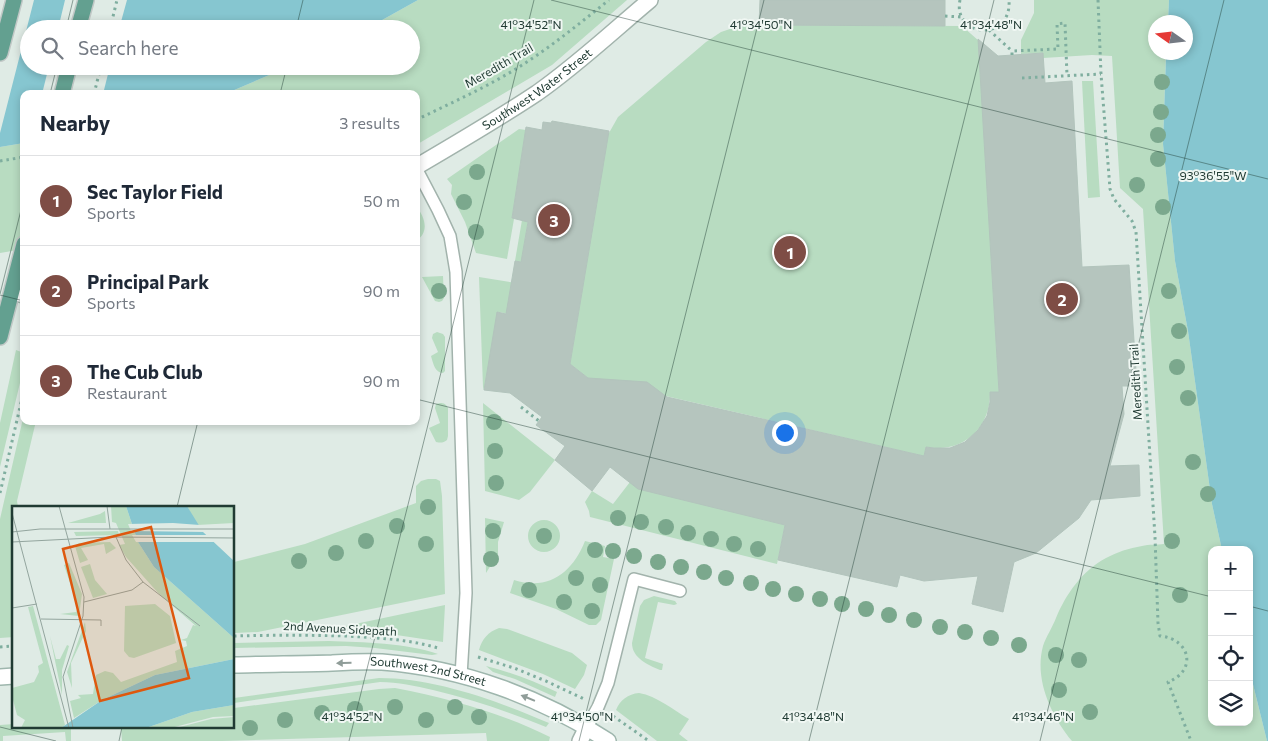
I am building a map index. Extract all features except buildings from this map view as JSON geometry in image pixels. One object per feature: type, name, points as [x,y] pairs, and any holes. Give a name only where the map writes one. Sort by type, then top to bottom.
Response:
[{"type":"main road","points":[[0,53],[14,0]]},
{"type":"main road","points":[[80,20],[86,0]]},
{"type":"main road","name":"Southwest Water Street","points":[[420,166],[538,92],[572,67],[650,0]]},
{"type":"main road","points":[[63,90],[67,75]]},
{"type":"main road","points":[[0,337],[18,294],[20,275]]},
{"type":"main road","name":"Southwest 2nd Street","points":[[235,665],[380,662],[420,667],[493,685],[529,698],[587,727],[608,741]]},
{"type":"main road","points":[[580,741],[587,727]]},
{"type":"lane","points":[[420,176],[450,236],[456,272],[466,592],[461,676]]},
{"type":"lane","points":[[587,727],[608,683],[634,579],[680,590]]},
{"type":"path","points":[[112,20],[117,0]]},
{"type":"path","name":"Meredith Trail","points":[[420,118],[517,68],[549,47],[609,0]]},
{"type":"path","points":[[960,0],[959,5],[962,17],[970,26],[978,30],[989,30],[1002,24],[1010,9],[1010,0]]},
{"type":"path","name":"Meredith Trail","points":[[1098,0],[1110,189],[1114,199],[1132,221],[1136,232],[1160,636],[1169,637],[1177,641],[1186,653],[1184,668],[1175,679],[1168,682],[1191,741]]},
{"type":"path","points":[[945,16],[962,17]]},
{"type":"path","points":[[989,30],[1012,53],[1058,49],[1057,24],[1066,24],[1067,76]]},
{"type":"path","points":[[1022,78],[1102,74]]},
{"type":"path","points":[[95,90],[99,75]]},
{"type":"path","points":[[0,161],[20,158]]},
{"type":"path","points":[[0,493],[20,407]]},
{"type":"path","points":[[521,408],[539,421]]},
{"type":"path","name":"2nd Avenue Sidepath","points":[[235,636],[277,634],[371,638],[397,640],[444,650]]},
{"type":"path","points":[[482,658],[514,668],[580,697]]},
{"type":"path","points":[[615,717],[650,741]]},
{"type":"green space","points":[[418,0],[627,0],[552,65],[420,143],[420,90],[234,90],[269,75],[420,75],[420,20],[382,20]]},
{"type":"green space","points":[[1034,0],[1169,0],[1168,15],[1148,15],[1148,60],[1166,60],[1163,144],[1175,261],[1188,331],[1212,504],[1221,546],[1208,546],[1208,726],[1253,726],[1253,684],[1267,741],[1072,741],[1057,720],[1046,696],[1041,671],[1043,646],[1060,609],[1082,576],[1097,563],[1114,554],[1147,545],[1164,544],[1143,209],[1120,188],[1112,56],[1092,55],[1043,58],[1042,53],[1021,54],[1021,40],[1034,13]]},
{"type":"green space","points":[[739,26],[962,26],[979,41],[999,392],[990,392],[986,417],[972,436],[963,442],[939,448],[926,447],[924,456],[588,378],[570,364],[607,140],[605,140],[618,117],[706,42],[721,32]]},
{"type":"green space","points":[[1082,81],[1093,81],[1100,197],[1088,198]]},
{"type":"green space","points":[[519,129],[526,130],[507,259],[476,253],[465,222],[451,194],[452,185],[447,179]]},
{"type":"green space","points":[[20,144],[20,250],[0,253],[0,147]]},
{"type":"green space","points":[[420,212],[425,224],[420,237]]},
{"type":"green space","points":[[522,220],[528,221],[523,252],[531,263],[515,261]]},
{"type":"green space","points":[[443,276],[444,298],[439,302],[435,301],[422,277]]},
{"type":"green space","points":[[479,277],[528,285],[522,316],[498,312],[484,390],[483,387]]},
{"type":"green space","points":[[437,332],[445,337],[445,371],[443,373],[436,369],[431,356],[438,352],[432,338],[433,334]]},
{"type":"green space","points":[[16,350],[20,352],[20,383],[0,467],[0,423]]},
{"type":"green space","points":[[483,403],[555,460],[530,492],[519,500],[485,491]]},
{"type":"green space","points":[[436,404],[445,404],[448,408],[448,436],[447,440],[441,443],[436,442],[429,428],[440,423],[435,408]]},
{"type":"green space","points":[[21,425],[35,425],[17,501],[18,506],[12,506],[12,637],[0,638],[0,519]]},
{"type":"green space","points":[[436,479],[440,481],[445,594],[258,632],[235,633],[235,562],[305,544],[416,503],[416,486],[421,481]]},
{"type":"green space","points":[[630,482],[785,525],[777,564],[590,517],[585,502],[592,491],[613,504]]},
{"type":"green space","points":[[485,518],[504,522],[498,542],[498,554],[486,573]]},
{"type":"green space","points":[[544,520],[550,521],[555,525],[559,530],[559,542],[555,547],[550,551],[544,552],[538,551],[533,547],[529,542],[528,536],[529,530],[533,525],[538,521]]},
{"type":"green space","points":[[585,541],[605,546],[603,557],[614,559],[601,620],[596,625],[589,625],[556,609],[510,593],[514,580],[538,583],[558,577],[573,562]]},
{"type":"green space","points":[[654,596],[675,601],[677,604],[658,602],[645,658],[663,664],[662,670],[651,666],[638,657],[632,643],[640,606],[644,600]]},
{"type":"green space","points":[[445,605],[443,642],[383,633],[322,631]]},
{"type":"green space","points":[[499,628],[507,629],[572,653],[587,665],[584,675],[575,689],[543,674],[479,650],[486,636]]},
{"type":"green space","points":[[329,641],[370,643],[412,647],[438,654],[432,655],[346,646],[235,648],[235,643]]},
{"type":"green space","points":[[486,666],[513,674],[557,692],[555,697],[515,679],[493,672]]},
{"type":"green space","points":[[379,678],[400,679],[444,686],[466,692],[549,723],[546,727],[462,697],[400,683],[380,682],[235,703],[235,698]]},
{"type":"green space","points":[[395,688],[493,713],[550,737],[549,741],[487,741],[486,733],[222,741],[122,741],[121,728],[235,728],[235,708]]},
{"type":"green space","points":[[639,693],[659,700],[689,719],[679,734],[688,741],[657,741],[616,710],[625,698]]},
{"type":"green space","points":[[12,724],[12,728],[71,728],[71,741],[66,741],[65,732],[3,736],[3,741],[0,741],[0,725]]},
{"type":"water","points":[[0,0],[418,0],[382,20],[20,20],[20,75],[269,75],[234,90],[20,90],[20,144],[0,147]]},
{"type":"water","points":[[1169,0],[1268,0],[1268,741],[1253,684],[1253,546],[1221,546],[1212,504],[1188,331],[1175,261],[1163,144],[1166,60],[1193,60],[1193,15],[1168,15]]},
{"type":"pier","points":[[0,0],[34,0],[29,20],[20,20],[20,55],[0,133]]},
{"type":"pier","points":[[65,0],[127,0],[121,20],[60,20]]},
{"type":"pier","points":[[47,75],[108,75],[104,90],[43,90]]},
{"type":"place","name":"The Cub Club","points":[[554,220]]},
{"type":"place","name":"Sec Taylor Field","points":[[790,252]]},
{"type":"place","name":"Principal Park","points":[[1062,299]]}]
